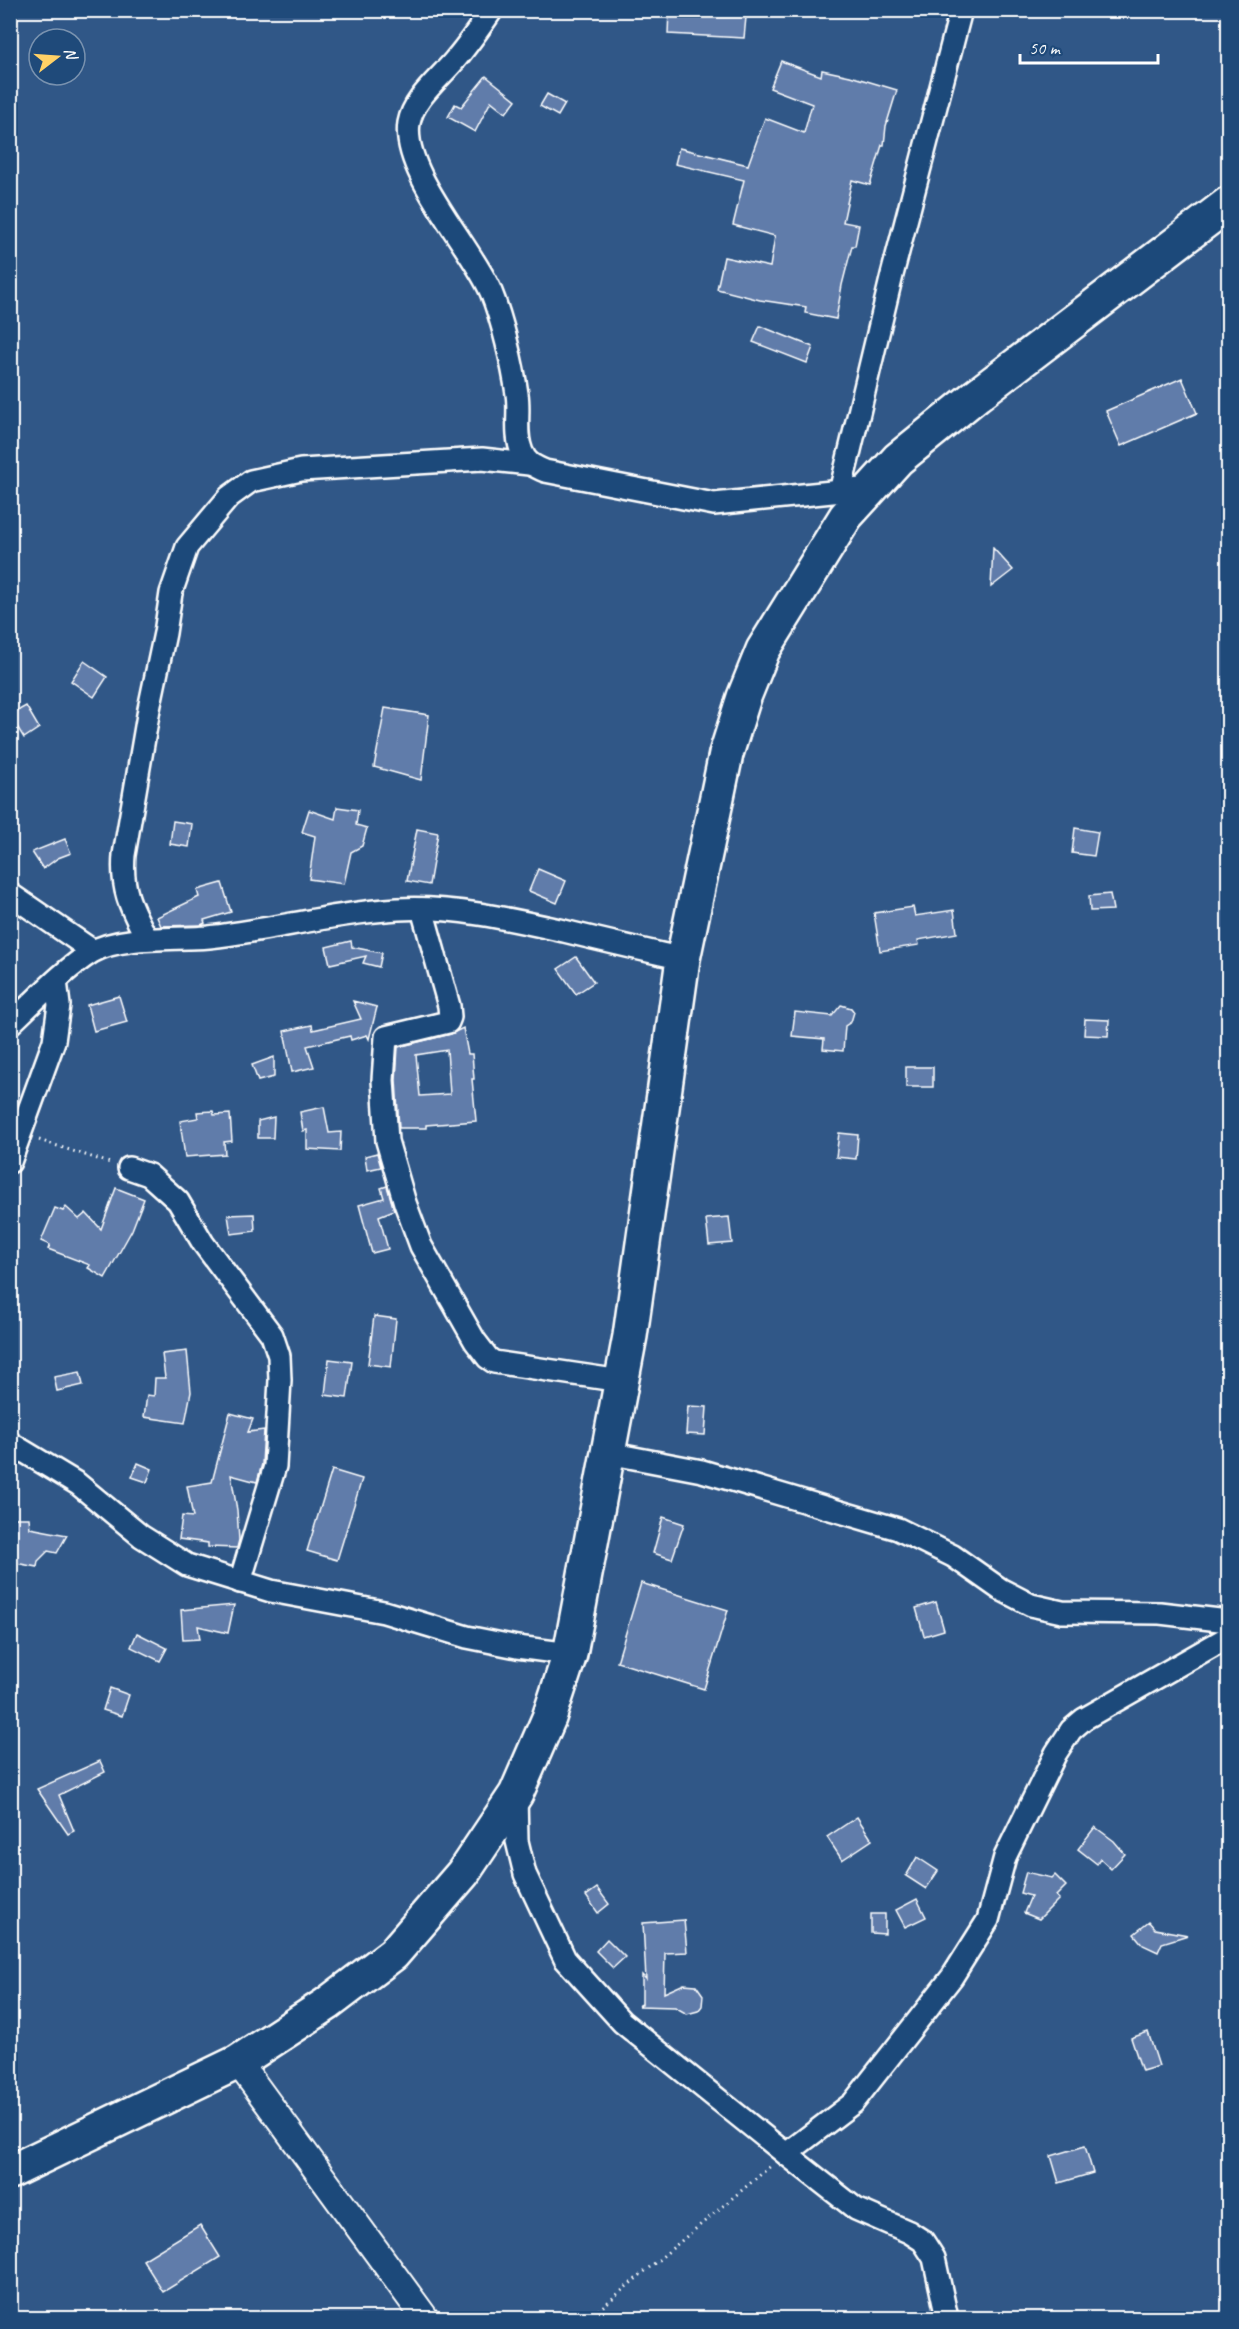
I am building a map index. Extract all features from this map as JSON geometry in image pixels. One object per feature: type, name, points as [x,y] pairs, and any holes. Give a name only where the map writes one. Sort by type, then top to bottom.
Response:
[{"type":"main road","points":[[15,2165],[238,2062],[327,2004],[393,1953],[463,1873],[516,1794],[549,1718],[570,1654],[630,1336],[683,959],[726,754],[744,697],[763,650],[846,516],[856,490],[1228,204]]},
{"type":"street","points":[[492,10],[455,61],[416,105],[409,122],[408,143],[422,176],[491,292],[518,395],[518,430],[521,451],[529,465]]},
{"type":"street","points":[[147,939],[127,899],[122,877],[148,709],[165,633],[171,593],[187,546],[230,497],[251,481],[301,470],[482,459],[529,465],[545,471],[714,504],[856,490],[892,275],[961,10]]},
{"type":"street","points":[[10,894],[93,951]]},
{"type":"street","points":[[10,1024],[56,981],[93,951],[147,939],[208,937],[329,917],[398,909],[431,909],[494,916],[683,959]]},
{"type":"street","points":[[431,909],[450,1017],[448,1022],[439,1025],[386,1037],[383,1080],[387,1141],[405,1203],[421,1246],[475,1341],[488,1358],[494,1362],[515,1366],[621,1381]]},
{"type":"street","points":[[10,1162],[56,1032],[58,1005],[56,981]]},
{"type":"street","points":[[129,1168],[149,1175],[178,1201],[203,1243],[272,1335],[279,1356],[280,1380],[274,1466],[240,1582]]},
{"type":"street","points":[[10,1443],[78,1484],[141,1536],[187,1565],[271,1591],[384,1612],[467,1637],[570,1654]]},
{"type":"street","points":[[608,1453],[702,1471],[898,1529],[953,1556],[1000,1589],[1031,1605],[1062,1612],[1160,1613],[1228,1621]]},
{"type":"street","points":[[786,2154],[853,2103],[952,1977],[988,1920],[1005,1857],[1056,1753],[1071,1730],[1084,1719],[1228,1637]]},
{"type":"street","points":[[516,1794],[517,1841],[525,1874],[565,1959],[622,2022],[786,2154],[856,2209],[909,2232],[923,2241],[934,2258],[947,2319]]},
{"type":"street","points":[[238,2062],[425,2319]]},
{"type":"path","points":[[21,1134],[129,1168]]},
{"type":"path","points":[[589,2319],[786,2154]]},
{"type":"building","points":[[669,10],[746,17],[744,38],[668,34]]},
{"type":"building","points":[[781,61],[821,76],[822,70],[897,90],[886,126],[884,145],[882,145],[870,185],[852,180],[843,222],[859,225],[855,246],[852,246],[842,285],[836,319],[805,313],[806,307],[760,300],[717,289],[724,257],[770,267],[775,236],[733,225],[744,180],[675,164],[679,148],[748,165],[765,118],[804,133],[812,104],[770,88]]},
{"type":"building","points":[[486,76],[516,100],[506,113],[491,101],[475,132],[448,117],[455,104],[461,107]]},
{"type":"building","points":[[547,94],[565,104],[558,116],[540,106]]},
{"type":"building","points":[[760,326],[813,347],[807,363],[753,342]]},
{"type":"building","points":[[1182,378],[1197,413],[1121,446],[1106,411]]},
{"type":"building","points":[[993,548],[1013,570],[991,587]]},
{"type":"building","points":[[84,661],[107,677],[94,697],[71,681]]},
{"type":"building","points":[[26,706],[39,728],[24,738],[10,715]]},
{"type":"building","points":[[385,708],[429,715],[421,780],[374,767]]},
{"type":"building","points":[[337,807],[358,810],[356,825],[367,828],[362,846],[351,852],[344,884],[309,879],[315,836],[302,832],[309,810],[335,819]]},
{"type":"building","points":[[173,821],[192,824],[189,847],[170,844]]},
{"type":"building","points":[[1075,828],[1098,832],[1094,856],[1072,853]]},
{"type":"building","points":[[417,829],[438,833],[429,885],[407,881]]},
{"type":"building","points":[[65,839],[71,853],[58,858],[43,869],[32,852]]},
{"type":"building","points":[[538,869],[566,881],[557,903],[529,891]]},
{"type":"building","points":[[222,883],[231,912],[204,920],[205,923],[201,925],[161,926],[157,917],[199,897],[197,890]]},
{"type":"building","points":[[1110,894],[1113,910],[1090,911],[1089,896]]},
{"type":"building","points":[[913,907],[915,916],[954,910],[957,933],[918,940],[919,945],[880,951],[874,913]]},
{"type":"building","points":[[351,941],[352,947],[382,953],[379,967],[363,963],[366,956],[330,964],[326,947]]},
{"type":"building","points":[[576,957],[594,982],[576,994],[558,969]]},
{"type":"building","points":[[119,996],[127,1022],[94,1031],[87,1005]]},
{"type":"building","points":[[353,1001],[377,1007],[369,1039],[367,1035],[351,1040],[350,1036],[307,1046],[314,1067],[292,1072],[284,1031],[312,1025],[313,1030],[361,1019]]},
{"type":"building","points":[[841,1005],[851,1008],[854,1012],[851,1022],[845,1026],[843,1051],[823,1049],[824,1039],[792,1036],[795,1012],[832,1016]]},
{"type":"building","points":[[1085,1019],[1109,1020],[1108,1036],[1084,1035]]},
{"type":"building","points":[[463,1028],[468,1054],[472,1054],[476,1121],[426,1125],[426,1128],[399,1128],[396,1080],[398,1047],[451,1034]],"holes":[[[447,1050],[450,1094],[420,1096],[416,1055]]]},
{"type":"building","points":[[274,1057],[274,1077],[258,1081],[252,1065]]},
{"type":"building","points":[[906,1067],[933,1067],[933,1087],[906,1087]]},
{"type":"building","points":[[324,1107],[329,1133],[341,1132],[340,1151],[307,1149],[307,1130],[303,1131],[300,1112]]},
{"type":"building","points":[[213,1111],[214,1115],[230,1114],[232,1141],[224,1142],[225,1154],[185,1157],[180,1121],[198,1118],[197,1112]]},
{"type":"building","points":[[274,1117],[273,1138],[258,1138],[258,1121]]},
{"type":"building","points":[[839,1133],[858,1135],[856,1159],[836,1157]]},
{"type":"building","points":[[377,1153],[381,1167],[367,1170],[365,1156]]},
{"type":"building","points":[[387,1186],[394,1210],[379,1216],[388,1249],[372,1253],[359,1205],[384,1198],[381,1188]]},
{"type":"building","points":[[116,1188],[144,1199],[132,1230],[105,1278],[88,1268],[90,1265],[48,1249],[50,1245],[41,1241],[55,1208],[63,1211],[66,1207],[79,1219],[86,1213],[101,1229]]},
{"type":"building","points":[[254,1214],[255,1231],[231,1234],[228,1215]]},
{"type":"building","points":[[729,1217],[732,1243],[709,1245],[706,1219]]},
{"type":"building","points":[[374,1316],[396,1319],[391,1367],[368,1364]]},
{"type":"building","points":[[187,1351],[191,1392],[185,1423],[144,1417],[147,1395],[154,1396],[155,1378],[165,1378],[162,1354]]},
{"type":"building","points":[[329,1359],[352,1362],[347,1398],[325,1395]]},
{"type":"building","points":[[80,1372],[83,1385],[57,1391],[54,1377]]},
{"type":"building","points":[[688,1406],[707,1407],[705,1435],[686,1434]]},
{"type":"building","points":[[230,1413],[253,1419],[248,1432],[264,1430],[262,1464],[257,1482],[231,1475],[237,1510],[239,1540],[237,1548],[208,1547],[208,1543],[179,1539],[182,1516],[193,1517],[187,1486],[212,1482]]},
{"type":"building","points":[[138,1463],[152,1469],[147,1482],[132,1477]]},
{"type":"building","points":[[332,1470],[362,1479],[337,1560],[307,1551]]},
{"type":"building","points":[[663,1517],[684,1524],[672,1559],[653,1553]]},
{"type":"building","points":[[10,1518],[29,1518],[30,1528],[67,1535],[57,1553],[48,1551],[38,1561],[37,1567],[10,1562]]},
{"type":"building","points":[[641,1583],[728,1610],[704,1689],[617,1662]]},
{"type":"building","points":[[936,1602],[944,1630],[924,1636],[916,1608]]},
{"type":"building","points":[[234,1605],[228,1633],[198,1626],[200,1639],[183,1640],[181,1610]]},
{"type":"building","points":[[137,1633],[167,1648],[160,1661],[131,1647]]},
{"type":"building","points":[[110,1688],[129,1695],[122,1716],[103,1710]]},
{"type":"building","points":[[100,1761],[105,1772],[59,1795],[74,1831],[68,1834],[37,1789]]},
{"type":"building","points":[[857,1817],[872,1840],[842,1860],[827,1837]]},
{"type":"building","points":[[1095,1827],[1114,1841],[1125,1854],[1111,1869],[1100,1859],[1097,1864],[1078,1849]]},
{"type":"building","points":[[917,1857],[938,1871],[926,1889],[906,1876]]},
{"type":"building","points":[[1026,1872],[1052,1878],[1055,1875],[1066,1886],[1056,1896],[1059,1899],[1039,1919],[1024,1913],[1031,1896],[1020,1893]]},
{"type":"building","points":[[597,1888],[609,1904],[598,1913],[586,1896]]},
{"type":"building","points":[[917,1899],[926,1917],[905,1927],[896,1910]]},
{"type":"building","points":[[871,1914],[885,1914],[885,1934],[871,1933]]},
{"type":"building","points":[[684,1920],[687,1952],[665,1953],[664,1993],[684,1984],[696,1985],[703,1995],[702,2006],[698,2011],[687,2014],[675,2007],[638,2006],[642,2004],[642,1975],[646,1979],[643,1923]]},
{"type":"building","points":[[1149,1922],[1155,1929],[1188,1935],[1162,1943],[1158,1952],[1143,1945],[1134,1934]]},
{"type":"building","points":[[607,1939],[625,1957],[613,1968],[596,1951]]},
{"type":"building","points":[[1148,2032],[1159,2066],[1142,2071],[1131,2038]]},
{"type":"building","points":[[1085,2146],[1093,2173],[1059,2183],[1051,2156]]},
{"type":"building","points":[[200,2225],[220,2257],[163,2292],[143,2260]]}]
